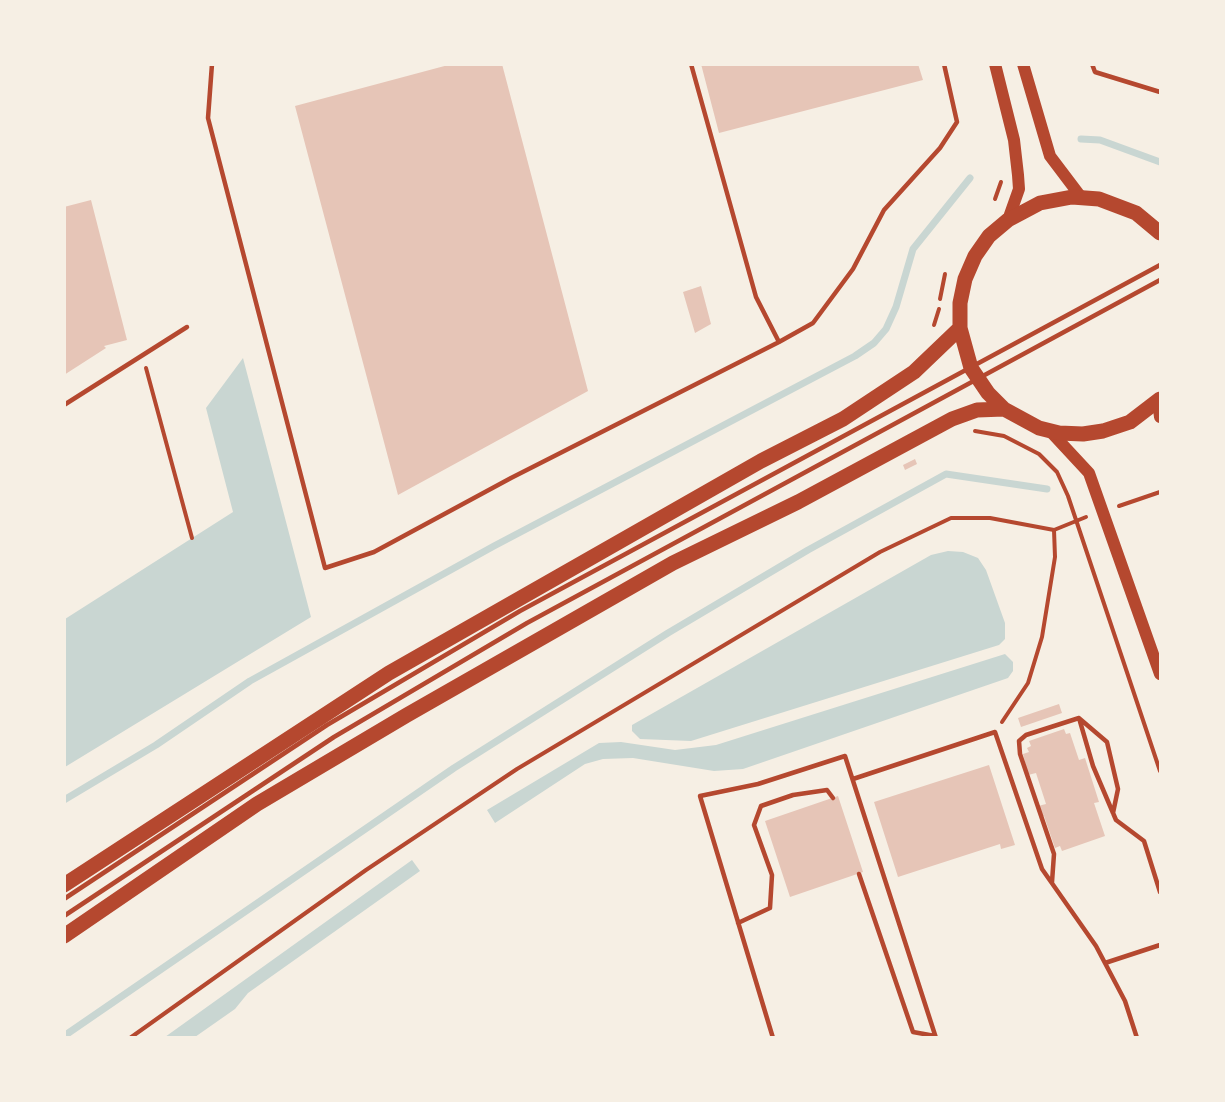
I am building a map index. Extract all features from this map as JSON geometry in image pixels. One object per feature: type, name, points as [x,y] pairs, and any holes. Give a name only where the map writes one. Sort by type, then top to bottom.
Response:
[{"type":"main road","points":[[995,64],[1014,140],[1018,175],[1019,189],[1008,220]]},
{"type":"main road","points":[[1023,64],[1050,156],[1081,197]]},
{"type":"main road","points":[[1158,228],[1124,207],[1081,197],[1040,203],[1008,220],[989,236],[968,272],[960,303],[960,328],[974,373],[1004,409],[1023,421],[1050,431],[1083,434],[1118,428],[1160,406]]},
{"type":"main road","points":[[64,885],[389,673],[733,477],[843,419],[914,372],[960,328]]},
{"type":"main road","points":[[64,936],[257,804],[407,715],[673,563],[798,502],[952,419],[977,410],[1004,409]]},
{"type":"main road","points":[[1050,431],[1089,472],[1161,674]]},
{"type":"lane","points":[[212,64],[208,118],[325,568],[374,552],[511,478],[813,323],[854,269],[884,210],[940,148],[957,122],[944,64]]},
{"type":"lane","points":[[691,64],[756,297],[779,342]]},
{"type":"lane","points":[[1092,64],[1095,72],[1161,92]]},
{"type":"lane","points":[[64,916],[334,736],[527,623],[974,373],[1161,265]]},
{"type":"lane","points":[[64,899],[292,747],[520,611],[974,373],[1161,280]]},
{"type":"lane","points":[[64,405],[187,327]]},
{"type":"lane","points":[[1052,883],[1054,854],[1020,754],[1019,741],[1026,735],[1079,718]]},
{"type":"lane","points":[[1079,718],[1107,742],[1118,789],[1113,813]]},
{"type":"lane","points":[[1079,718],[1093,766],[1116,820],[1144,841],[1161,892]]},
{"type":"lane","points":[[853,779],[995,732],[1042,869],[1104,963],[1125,1001],[1137,1038]]},
{"type":"lane","points":[[773,1038],[700,796],[759,784],[845,756],[936,1037],[912,1032],[859,874]]},
{"type":"lane","points":[[738,923],[770,908],[772,875],[754,825],[761,806],[793,795],[826,790],[833,798]]},
{"type":"lane","points":[[1104,963],[1161,945]]},
{"type":"path","points":[[142,354],[192,538]]},
{"type":"path","points":[[952,419],[960,432],[977,431],[1004,436],[1039,454],[1057,472],[1076,520],[1161,771]]},
{"type":"path","points":[[1104,511],[1161,492]]},
{"type":"path","points":[[130,1038],[366,870],[517,769],[880,552],[951,518],[990,518],[1054,530],[1076,520]]},
{"type":"path","points":[[995,732],[1028,683],[1042,637],[1055,557],[1054,530]]},
{"type":"shaded area","points":[[243,358],[311,617],[65,767],[65,619],[233,512],[206,408]]},
{"type":"shaded area","points":[[948,551],[963,552],[978,558],[986,570],[1005,623],[1005,639],[999,645],[691,741],[640,739],[632,731],[632,725],[931,555]]},
{"type":"shaded area","points":[[1005,654],[1013,662],[1013,671],[1008,678],[743,769],[714,771],[633,758],[603,759],[585,764],[495,823],[487,810],[599,743],[621,742],[675,750],[716,745]]},
{"type":"shaded area","points":[[412,860],[420,871],[248,993],[235,1009],[195,1037],[165,1037]]},
{"type":"building","points":[[452,64],[502,64],[588,391],[398,495],[295,106]]},
{"type":"building","points":[[701,64],[918,64],[923,80],[719,133]]},
{"type":"building","points":[[91,200],[127,340],[104,346],[106,348],[64,375],[64,207]]},
{"type":"building","points":[[701,286],[711,324],[695,333],[683,292]]},
{"type":"building","points":[[915,459],[917,464],[905,470],[903,465]]},
{"type":"building","points":[[1059,704],[1062,713],[1021,727],[1018,718]]},
{"type":"building","points":[[1064,729],[1066,734],[1070,733],[1079,760],[1085,758],[1099,802],[1094,803],[1105,836],[1062,851],[1060,846],[1055,848],[1044,816],[1041,817],[1038,806],[1046,804],[1036,773],[1028,775],[1023,754],[1029,752],[1027,748],[1031,746],[1029,741]]},
{"type":"building","points":[[989,765],[1015,845],[1001,849],[1000,844],[898,877],[874,802]]},
{"type":"building","points":[[838,796],[863,872],[790,897],[765,821]]},
{"type":"waterway","points":[[1081,139],[1100,140],[1160,162]]},
{"type":"waterway","points":[[64,800],[156,745],[250,681],[494,546],[855,356],[874,343],[886,329],[896,307],[913,249],[970,178]]},
{"type":"waterway","points":[[64,1036],[454,768],[668,633],[808,550],[946,474],[1047,489]]}]
